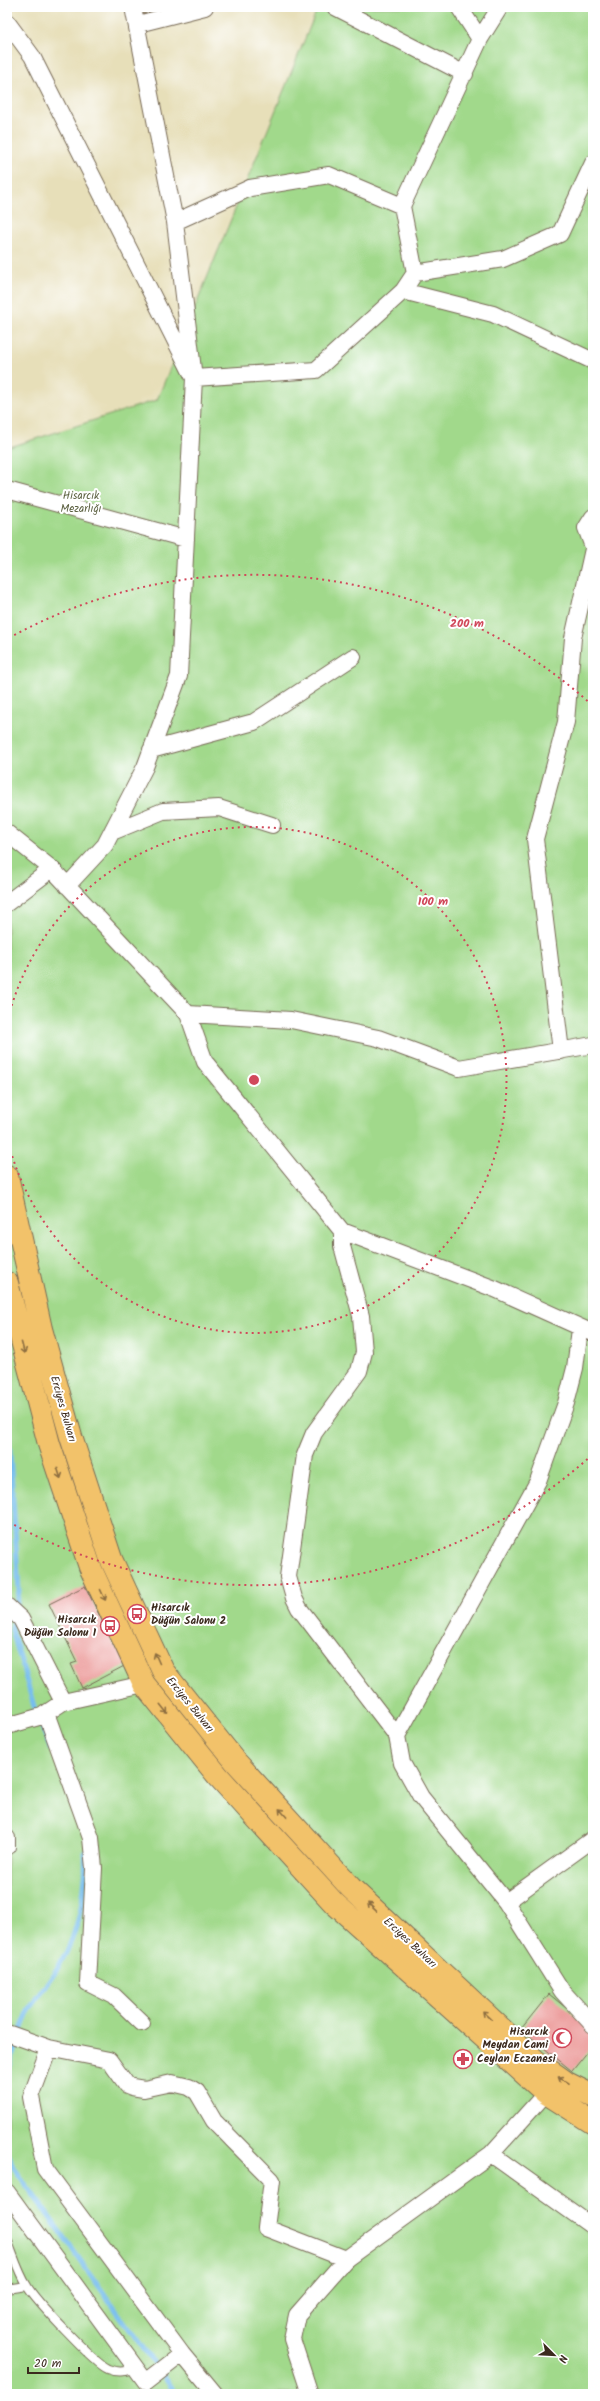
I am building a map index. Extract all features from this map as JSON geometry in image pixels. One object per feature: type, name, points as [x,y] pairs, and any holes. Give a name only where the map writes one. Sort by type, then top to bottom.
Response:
[{"type":"highway","name":"Erciyes Bulvarı","points":[[7,1176],[41,1329],[71,1437],[111,1559],[163,1671],[236,1762],[351,1888],[536,2061],[566,2083],[593,2096]]},
{"type":"highway","name":"Erciyes Bulvarı","points":[[7,1283],[49,1444],[90,1567],[144,1684],[218,1776],[334,1903],[546,2093],[593,2123]]},
{"type":"street","points":[[67,886],[105,845],[112,832],[151,750],[179,676],[194,378],[175,222],[138,24],[133,7]]},
{"type":"street","points":[[138,24],[205,7]]},
{"type":"street","points":[[335,7],[464,74]]},
{"type":"street","points":[[459,7],[480,39]]},
{"type":"street","points":[[194,378],[316,370],[403,291],[415,273],[402,206],[480,39],[500,7]]},
{"type":"street","points":[[7,22],[32,56],[194,378]]},
{"type":"street","points":[[415,273],[503,259],[560,234],[593,162]]},
{"type":"street","points":[[175,222],[250,188],[329,175],[402,206]]},
{"type":"street","points":[[403,291],[493,314],[593,361]]},
{"type":"street","points":[[7,490],[186,539]]},
{"type":"street","points":[[561,1051],[535,839],[566,722],[573,638],[593,548],[586,528],[593,517]]},
{"type":"street","points":[[151,750],[254,722],[353,657]]},
{"type":"street","points":[[112,832],[163,811],[219,808],[272,825]]},
{"type":"street","points":[[7,833],[52,869],[188,1014],[205,1062],[342,1231],[495,1289],[586,1331],[566,1403],[538,1481],[397,1736]]},
{"type":"street","points":[[7,904],[52,869]]},
{"type":"street","points":[[188,1014],[291,1020],[378,1038],[459,1068],[593,1045]]},
{"type":"street","points":[[342,1231],[342,1246],[361,1316],[364,1352],[359,1370],[314,1433],[305,1455],[288,1577],[294,1598],[397,1736],[402,1763],[417,1792],[506,1902],[562,1991],[593,2026]]},
{"type":"street","points":[[13,1611],[63,1702]]},
{"type":"street","points":[[14,1724],[44,1714],[63,1702],[144,1684]]},
{"type":"street","points":[[44,1714],[91,1838],[94,1868],[88,1983],[114,1996],[142,2023]]},
{"type":"street","points":[[7,1838],[7,1847]]},
{"type":"street","points":[[506,1902],[593,1839]]},
{"type":"street","points":[[8,2033],[49,2048],[109,2060],[127,2085],[138,2089],[172,2083],[189,2087],[196,2092],[214,2121],[272,2180],[266,2228],[346,2259]]},
{"type":"street","points":[[49,2048],[32,2096],[45,2170],[182,2354],[215,2394]]},
{"type":"street","points":[[310,2394],[292,2339],[297,2315],[346,2259],[491,2154],[546,2093]]},
{"type":"street","points":[[491,2154],[593,2227]]},
{"type":"street","points":[[7,2192],[134,2369],[146,2382],[182,2354]]},
{"type":"lane","points":[[7,2239],[27,2286],[102,2366],[118,2372],[134,2369]]},
{"type":"lane","points":[[7,2289],[27,2286]]},
{"type":"green space","name":"Hisarcık Mezarlığı","points":[[318,7],[593,7],[593,2394],[7,2394],[7,448],[157,400]]},
{"type":"building","points":[[85,1586],[113,1643],[130,1663],[82,1688],[71,1664],[77,1662],[49,1604]]},
{"type":"building","name":"Hisarcık Meydan Cami","points":[[549,1994],[593,2030],[593,2045],[572,2071],[521,2029]]},
{"type":"waterway","points":[[7,1409],[19,1591],[12,1630],[35,1710],[50,1747]]},
{"type":"waterway","points":[[7,2076],[23,2023],[31,2007],[67,1952],[77,1925],[85,1881],[85,1852]]},
{"type":"waterway","points":[[7,2150],[12,2165],[176,2394]]},
{"type":"place","name":"Hisarcık Düğün Salonu 2","points":[[137,1614]]},
{"type":"place","name":"Hisarcık Düğün Salonu 1","points":[[110,1626]]},
{"type":"place","name":"Hisarcık Meydan Cami","points":[[562,2038]]},
{"type":"place","name":"Ceylan Eczanesi","points":[[463,2059]]}]
